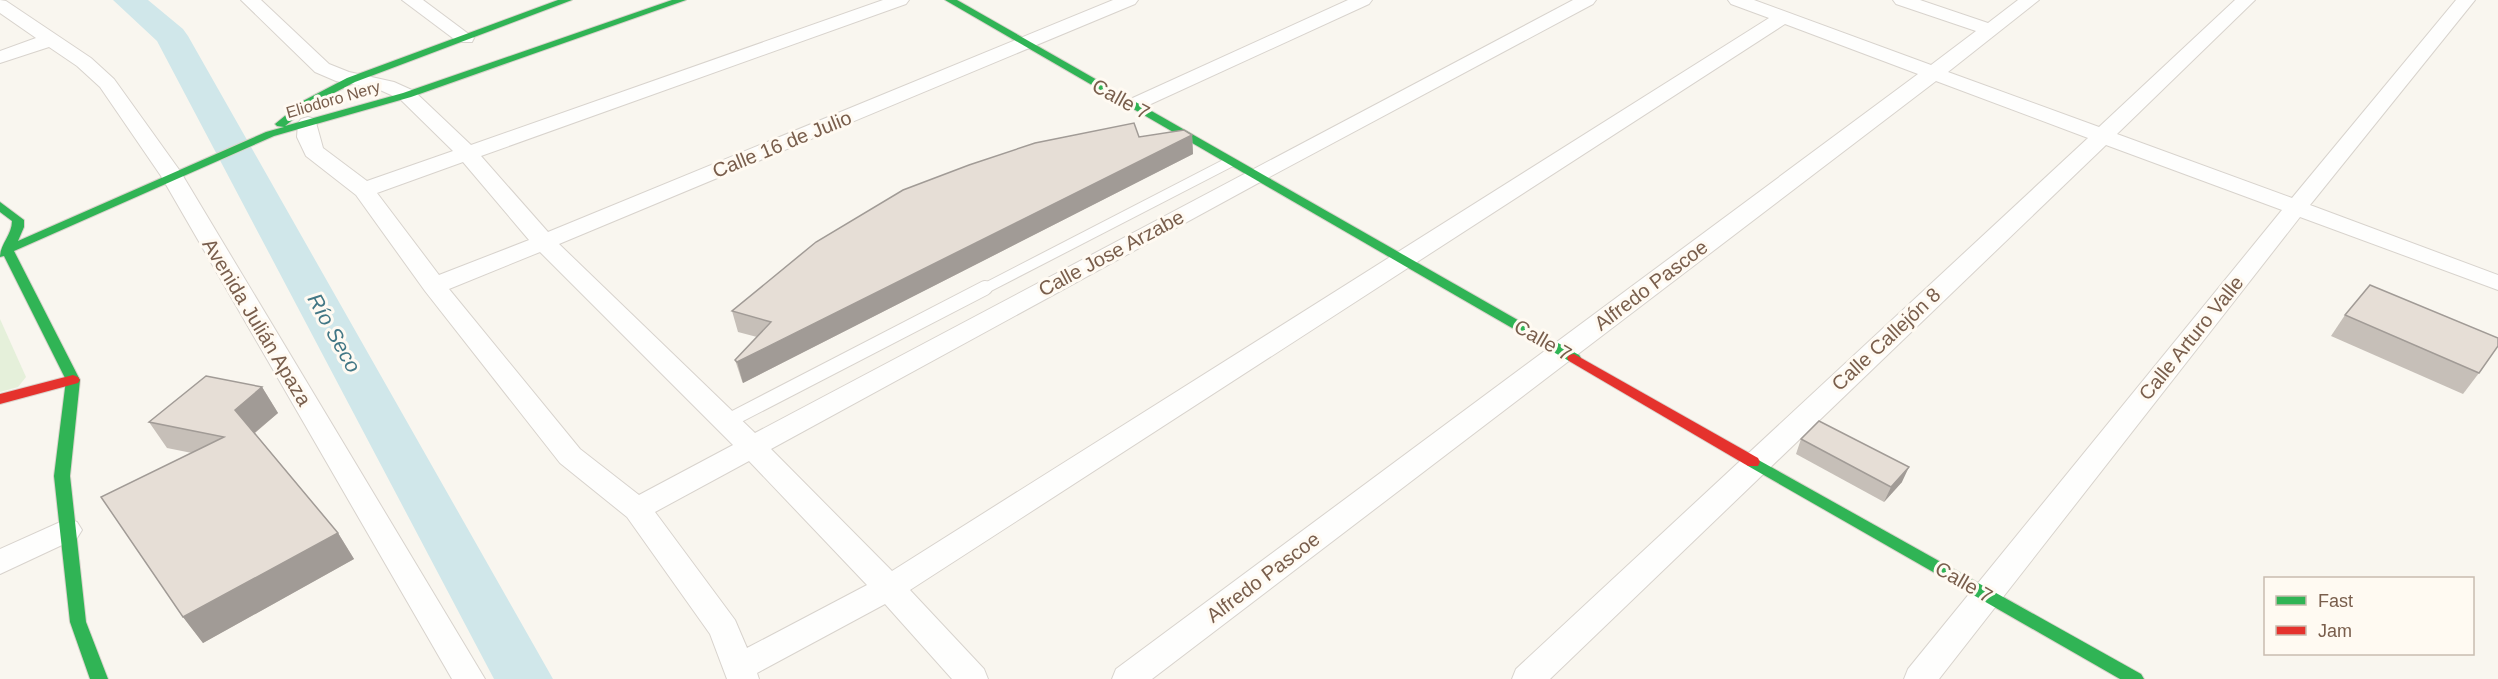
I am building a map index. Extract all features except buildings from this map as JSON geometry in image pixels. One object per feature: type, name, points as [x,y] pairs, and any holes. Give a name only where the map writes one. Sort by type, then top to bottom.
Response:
[{"type":"street","points":[[250,0],[322,68],[336,76],[351,80],[380,82],[408,94],[468,154],[544,242],[753,448],[889,588],[972,679]]},
{"type":"street","points":[[411,0],[465,38]]},
{"type":"street","name":"Eliodoro Nery","points":[[266,136],[307,103],[351,80],[567,0]]},
{"type":"street","name":"Eliodoro Nery","points":[[266,136],[408,94],[681,0]]},
{"type":"street","points":[[364,190],[900,0]]},
{"type":"street","name":"Calle 7","points":[[950,0],[1754,463],[2135,679]]},
{"type":"street","name":"Calle 16 de Julio","points":[[434,286],[1129,0]]},
{"type":"street","points":[[1133,105],[1364,0]]},
{"type":"street","name":"Calle Jose Arzabe","points":[[637,509],[1254,176],[1587,0]]},
{"type":"street","points":[[1737,0],[2498,283]]},
{"type":"street","points":[[1902,0],[1990,30]]},
{"type":"street","name":"Alfredo Pascoe","points":[[1128,679],[2030,0]]},
{"type":"street","name":"Calle Callejón 8","points":[[1528,679],[2246,0]]},
{"type":"street","name":"Calle Arturo Valle","points":[[1920,679],[2295,209],[2466,0]]},
{"type":"street","name":"Avenida Julián Apaza","points":[[0,5],[84,63],[107,83],[172,176],[469,679]]},
{"type":"street","points":[[308,123],[308,137],[314,151],[364,190],[434,286],[570,456],[637,509],[724,629],[741,673],[889,588],[1783,17]]},
{"type":"street","points":[[0,57],[50,40]]},
{"type":"street","points":[[2,250],[266,136]]},
{"type":"street","points":[[0,206],[18,220],[18,227],[2,250]]},
{"type":"street","points":[[2,250],[73,380],[62,476],[78,622],[99,679]]},
{"type":"street","points":[[0,399],[73,380]]},
{"type":"street","points":[[0,562],[67,530]]},
{"type":"lane","points":[[726,422],[1230,162]]},
{"type":"green space","points":[[0,319],[26,377],[18,387],[0,392]]},
{"type":"waterway","name":"Río Seco","points":[[129,0],[171,36],[524,679]]},
{"type":"traffic: fast","points":[[281,124],[307,103],[351,80],[567,0]]},
{"type":"traffic: fast","points":[[0,253],[270,134],[407,95],[681,0]]},
{"type":"traffic: fast","points":[[950,0],[1574,358]]},
{"type":"traffic: fast","points":[[0,206],[18,220],[18,227],[7,250]]},
{"type":"traffic: fast","points":[[7,250],[73,380],[62,476],[78,622],[99,679]]},
{"type":"traffic: fast","points":[[1753,462],[2135,679]]},
{"type":"traffic: jam","points":[[1574,358],[1753,462]]},
{"type":"traffic: jam","points":[[0,399],[73,380]]}]
